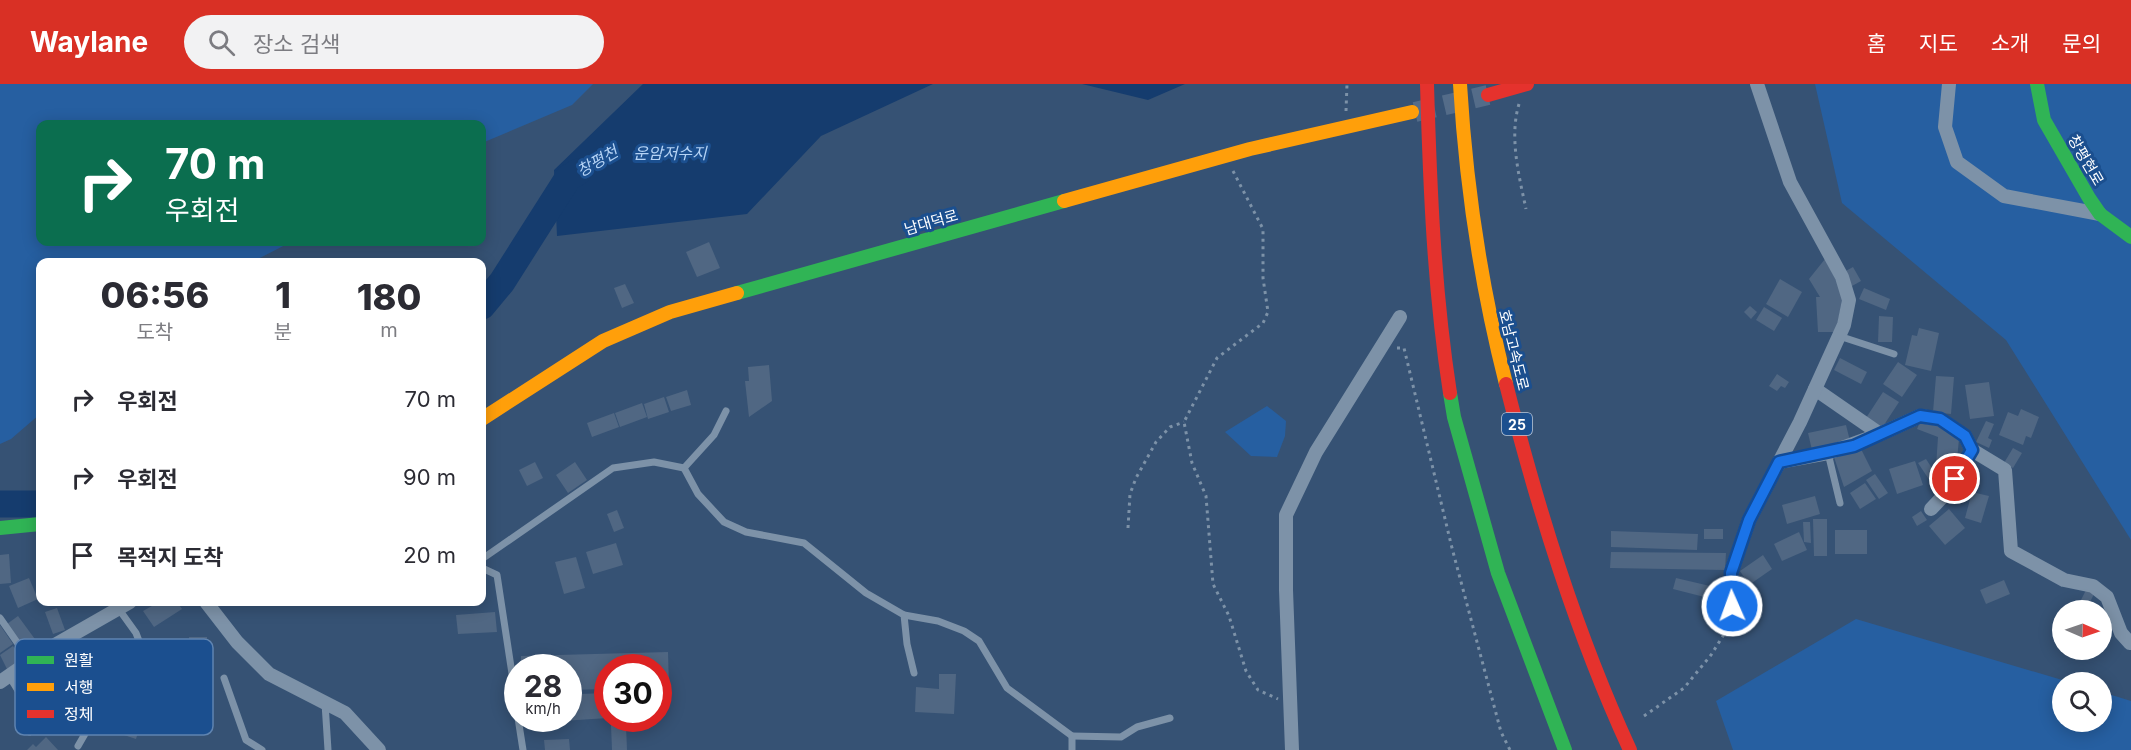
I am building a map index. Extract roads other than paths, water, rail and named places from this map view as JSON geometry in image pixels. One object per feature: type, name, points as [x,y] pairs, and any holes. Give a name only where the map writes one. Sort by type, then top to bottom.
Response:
[{"type":"main road","points":[[1427,84],[1430,197],[1439,320],[1455,417],[1498,573],[1565,750]]},
{"type":"main road","name":"호남고속도로","points":[[1460,84],[1473,235],[1501,369],[1556,555],[1601,684],[1630,750]]},
{"type":"main road","points":[[1488,95],[1525,84]]},
{"type":"main road","name":"창평현로","points":[[2037,84],[2044,120],[2100,214],[2131,237]]},
{"type":"main road","name":"남대덕로","points":[[486,416],[603,341],[670,312],[1227,156],[1412,112]]},
{"type":"main road","points":[[0,528],[36,524]]},
{"type":"street","points":[[1732,606],[1731,573],[1749,520],[1815,389],[1839,336],[1849,300],[1842,277],[1790,182],[1757,84]]},
{"type":"street","points":[[1949,84],[1945,127],[1957,162],[2004,196],[2100,214]]},
{"type":"street","points":[[1292,750],[1289,705],[1286,515],[1316,452],[1400,316]]},
{"type":"street","points":[[1815,389],[1880,434]]},
{"type":"street","points":[[1779,462],[1828,453],[1920,416],[1940,419],[1965,436],[1972,450],[2005,470],[2011,551],[2064,580],[2093,586],[2107,597],[2121,633],[2130,643]]},
{"type":"street","points":[[1931,509],[1948,491],[1972,450]]},
{"type":"street","points":[[66,639],[122,606]]},
{"type":"street","points":[[209,606],[237,642],[269,674],[345,713],[379,750]]},
{"type":"lane","points":[[1839,336],[1894,354]]},
{"type":"lane","points":[[684,468],[714,435],[726,411]]},
{"type":"lane","points":[[1828,453],[1840,503]]},
{"type":"lane","points":[[486,557],[613,468],[654,462],[684,468]]},
{"type":"lane","points":[[684,468],[698,494],[724,522],[746,532],[804,543],[866,593],[904,615],[938,621],[964,631],[979,641],[1008,688],[1072,736],[1121,737],[1137,727],[1170,718]]},
{"type":"lane","points":[[486,570],[496,575],[509,654]]},
{"type":"lane","points":[[124,606],[138,639]]},
{"type":"lane","points":[[904,615],[907,644],[914,673]]},
{"type":"lane","points":[[0,618],[15,640]]},
{"type":"lane","points":[[224,678],[246,740],[262,750]]},
{"type":"lane","points":[[4,679],[15,692]]},
{"type":"lane","points":[[325,703],[328,750]]},
{"type":"lane","points":[[520,732],[523,750]]},
{"type":"lane","points":[[78,746],[84,735]]},
{"type":"lane","points":[[1072,736],[1072,750]]},
{"type":"water","name":"운암저수지","points":[[643,84],[933,84],[821,136],[747,214],[557,236],[554,170]]},
{"type":"water","points":[[1082,84],[1185,84],[1148,100]]},
{"type":"waterway","name":"창평천","points":[[486,301],[502,282],[568,178],[578,172]]},
{"type":"waterway","name":"창평천","points":[[0,504],[36,504]]},
{"type":"tunnel","points":[[1415,112],[1488,95]]}]
